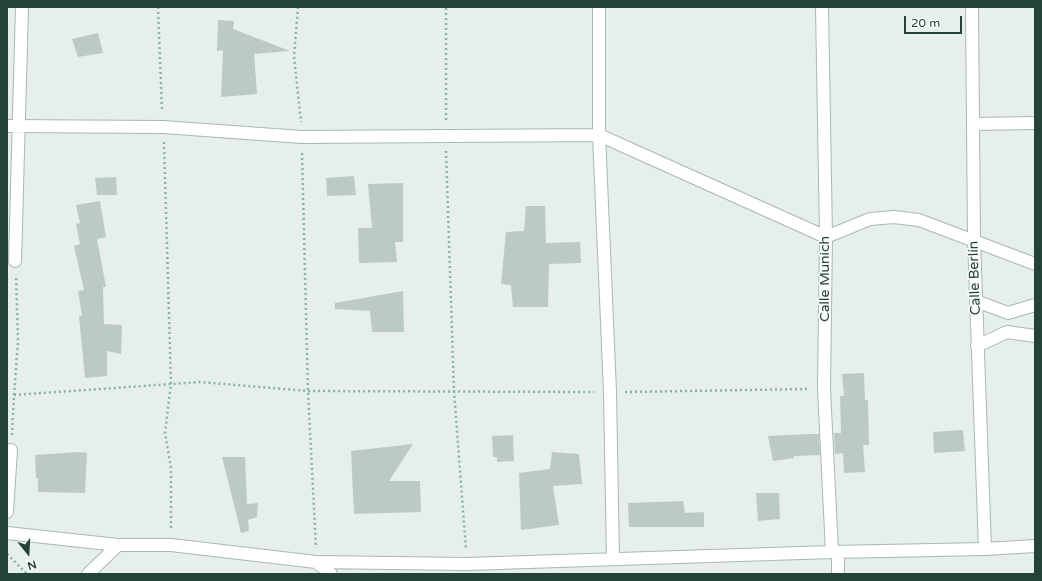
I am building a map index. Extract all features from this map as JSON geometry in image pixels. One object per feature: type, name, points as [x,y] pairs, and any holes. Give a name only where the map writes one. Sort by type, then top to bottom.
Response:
[{"type":"street","points":[[15,261],[13,127],[22,7]]},
{"type":"street","points":[[599,7],[599,135],[610,392],[614,559]]},
{"type":"street","name":"Calle Munich","points":[[822,7],[826,237],[824,389],[835,552],[838,574]]},
{"type":"street","name":"Calle Berlín","points":[[972,7],[974,240],[985,549]]},
{"type":"street","points":[[973,124],[1035,123]]},
{"type":"street","points":[[13,127],[163,127],[302,137],[599,135],[826,237],[870,219],[894,217],[919,220],[1035,264]]},
{"type":"street","points":[[976,301],[1008,314],[1035,305]]},
{"type":"street","points":[[977,346],[1007,332],[1035,336]]},
{"type":"street","points":[[7,512],[11,450]]},
{"type":"street","points":[[7,533],[118,544],[171,545],[316,562],[467,564],[835,552],[985,549],[1035,546]]},
{"type":"street","points":[[88,574],[118,544]]},
{"type":"street","points":[[316,562],[331,574]]},
{"type":"path","points":[[158,7],[171,384],[165,433],[171,468],[171,545]]},
{"type":"path","points":[[298,7],[294,56],[302,137],[308,390],[316,562]]},
{"type":"path","points":[[446,7],[446,135],[454,391],[467,564]]},
{"type":"path","points":[[11,450],[18,341],[15,261]]},
{"type":"path","points":[[14,395],[200,382],[308,390],[610,392],[824,389]]},
{"type":"path","points":[[7,554],[27,574]]},
{"type":"building","points":[[218,20],[234,21],[233,29],[290,51],[254,54],[257,94],[221,97],[223,50],[217,51]]},
{"type":"building","points":[[98,33],[103,53],[78,57],[72,39]]},
{"type":"building","points":[[354,176],[356,195],[327,196],[326,178]]},
{"type":"building","points":[[116,177],[117,195],[97,195],[95,178]]},
{"type":"building","points":[[403,183],[403,242],[395,242],[397,262],[359,263],[358,228],[372,228],[368,184]]},
{"type":"building","points":[[100,201],[106,237],[97,239],[106,287],[103,287],[104,324],[122,325],[121,354],[107,351],[107,376],[85,378],[79,316],[82,316],[78,291],[84,290],[74,246],[80,244],[76,224],[80,223],[76,205]]},
{"type":"building","points":[[526,206],[545,206],[546,243],[580,242],[581,263],[549,264],[548,307],[513,307],[511,285],[501,284],[506,232],[524,231]]},
{"type":"building","points":[[403,291],[404,332],[372,332],[370,311],[335,309],[335,303]]},
{"type":"building","points":[[864,373],[865,400],[868,400],[869,445],[863,445],[865,472],[844,473],[843,453],[835,454],[834,433],[841,433],[840,396],[844,396],[842,374]]},
{"type":"building","points":[[963,430],[965,451],[934,453],[933,432]]},
{"type":"building","points":[[819,434],[820,455],[794,456],[794,458],[773,461],[768,436]]},
{"type":"building","points":[[513,435],[514,461],[497,462],[497,457],[493,457],[492,436]]},
{"type":"building","points":[[413,444],[389,481],[420,481],[421,512],[354,514],[351,451]]},
{"type":"building","points":[[79,452],[87,453],[85,493],[38,492],[35,455]]},
{"type":"building","points":[[552,452],[579,454],[582,484],[553,486],[559,525],[521,530],[519,473],[550,469]]},
{"type":"building","points":[[222,457],[245,457],[247,504],[258,503],[257,517],[248,520],[249,531],[241,533]]},
{"type":"building","points":[[756,493],[779,493],[780,519],[758,521]]},
{"type":"building","points":[[683,501],[685,513],[704,512],[704,527],[629,527],[628,503]]}]
